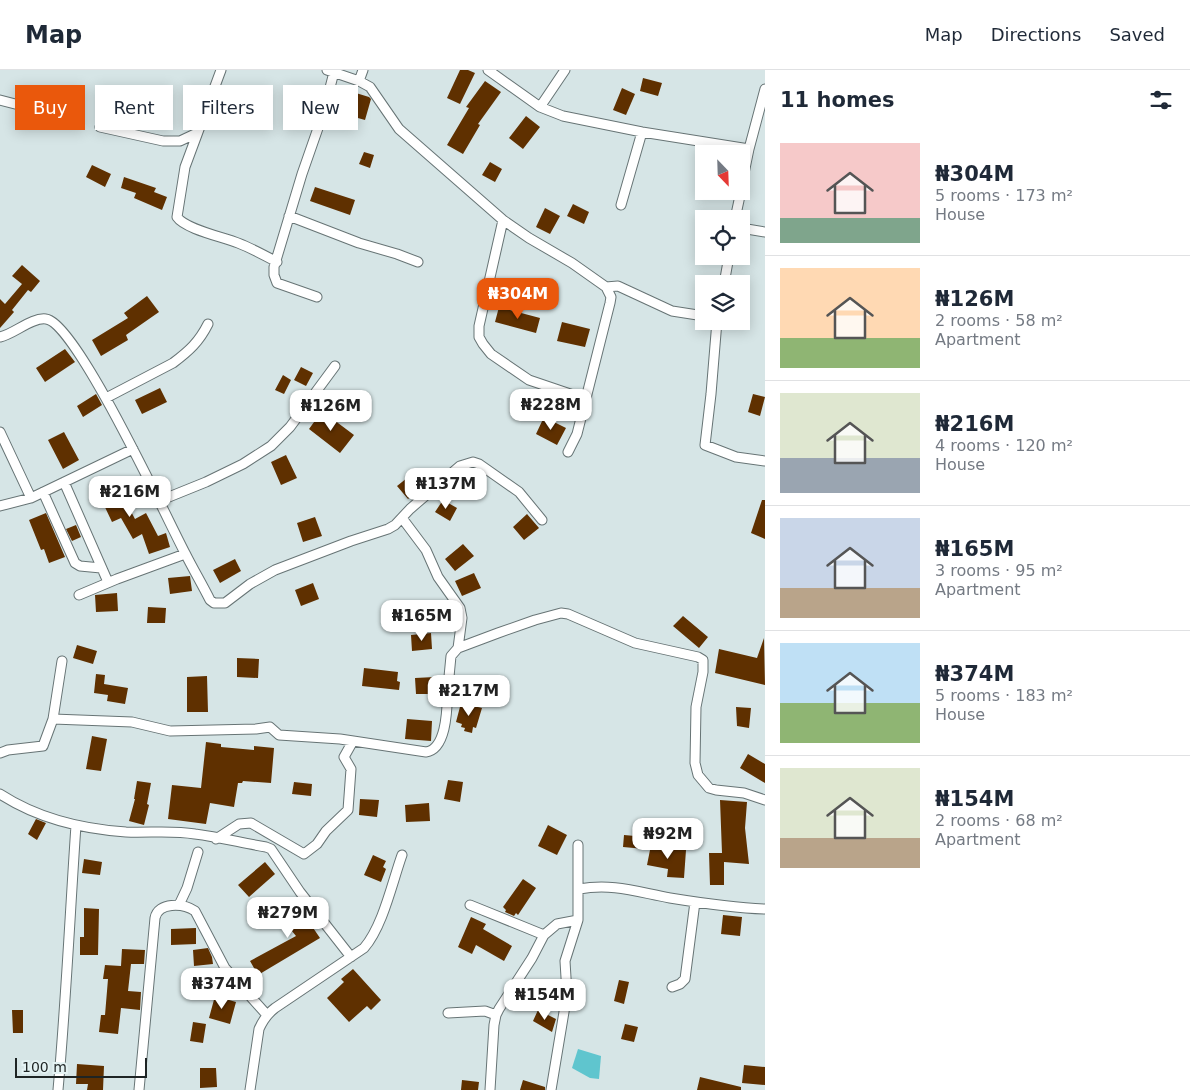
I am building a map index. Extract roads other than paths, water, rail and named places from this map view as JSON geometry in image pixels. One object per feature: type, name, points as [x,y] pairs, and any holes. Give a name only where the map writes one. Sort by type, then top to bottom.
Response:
[{"type":"street","points":[[222,70],[185,167],[177,217],[183,222],[211,235],[237,242],[277,262]]},
{"type":"street","points":[[359,81],[363,70]]},
{"type":"street","points":[[488,70],[540,106],[563,116],[642,132],[724,145]]},
{"type":"street","points":[[540,106],[565,70]]},
{"type":"street","points":[[318,297],[278,284],[274,275],[289,216],[324,112],[330,71],[370,87],[399,129],[502,220],[606,286],[611,297],[610,303],[577,434],[568,452]]},
{"type":"street","points":[[750,145],[765,89]]},
{"type":"street","points":[[0,100],[15,104]]},
{"type":"street","points":[[114,130],[163,141],[180,141],[197,133]]},
{"type":"street","points":[[621,205],[642,132]]},
{"type":"street","points":[[289,216],[359,243],[418,262]]},
{"type":"street","points":[[502,220],[479,326],[479,337],[491,354],[529,380],[585,399]]},
{"type":"street","points":[[750,230],[765,232]]},
{"type":"street","points":[[606,286],[618,286],[672,312],[695,315]]},
{"type":"street","points":[[0,337],[35,320],[46,318],[55,323],[82,358],[106,398],[134,449],[185,554],[210,600],[214,603],[225,603],[250,584],[275,570],[388,529],[451,472],[460,466],[472,462],[478,464],[519,492],[542,520]]},
{"type":"street","points":[[106,398],[183,356],[200,340],[208,324]]},
{"type":"street","points":[[716,330],[705,445],[736,457],[765,462]]},
{"type":"street","points":[[159,501],[206,482],[243,464],[271,446],[290,427],[335,366]]},
{"type":"street","points":[[0,432],[31,498]]},
{"type":"street","points":[[0,506],[31,498],[134,449]]},
{"type":"street","points":[[64,482],[108,582]]},
{"type":"street","points":[[43,492],[75,563],[80,566],[101,568]]},
{"type":"street","points":[[53,719],[124,721],[153,728],[180,731],[256,730],[270,727],[280,735],[353,741],[431,752],[442,736],[447,711],[452,656],[458,648],[462,612],[438,577],[426,550],[402,518]]},
{"type":"street","points":[[79,595],[108,582],[185,554]]},
{"type":"street","points":[[458,648],[560,613],[568,614],[636,643],[698,657],[703,660],[704,665],[696,707],[695,762],[698,775],[709,788],[744,793],[765,800]]},
{"type":"street","points":[[0,753],[8,750],[43,746],[53,719],[62,662]]},
{"type":"street","points":[[216,839],[239,824],[251,823],[304,854],[317,844],[348,810],[351,769],[344,757],[353,741]]},
{"type":"street","points":[[0,794],[18,806],[42,816],[76,825],[126,832],[196,834],[266,847],[271,850],[300,892],[351,957]]},
{"type":"street","points":[[58,1090],[76,825]]},
{"type":"street","points":[[551,1090],[567,994],[565,962],[578,920],[578,845]]},
{"type":"street","points":[[179,905],[187,888],[198,852]]},
{"type":"street","points":[[250,1090],[259,1029],[267,1015],[364,948],[371,941],[402,855]]},
{"type":"street","points":[[579,889],[604,886],[695,902],[765,909]]},
{"type":"street","points":[[672,987],[680,984],[685,979],[695,902]]},
{"type":"street","points":[[140,1090],[156,913],[163,907],[179,905],[191,908],[198,915],[225,968],[267,1015]]},
{"type":"street","points":[[470,905],[544,935]]},
{"type":"street","points":[[490,1090],[496,1015],[544,935],[556,924],[578,920]]},
{"type":"street","points":[[448,1012],[485,1011],[496,1015]]}]
